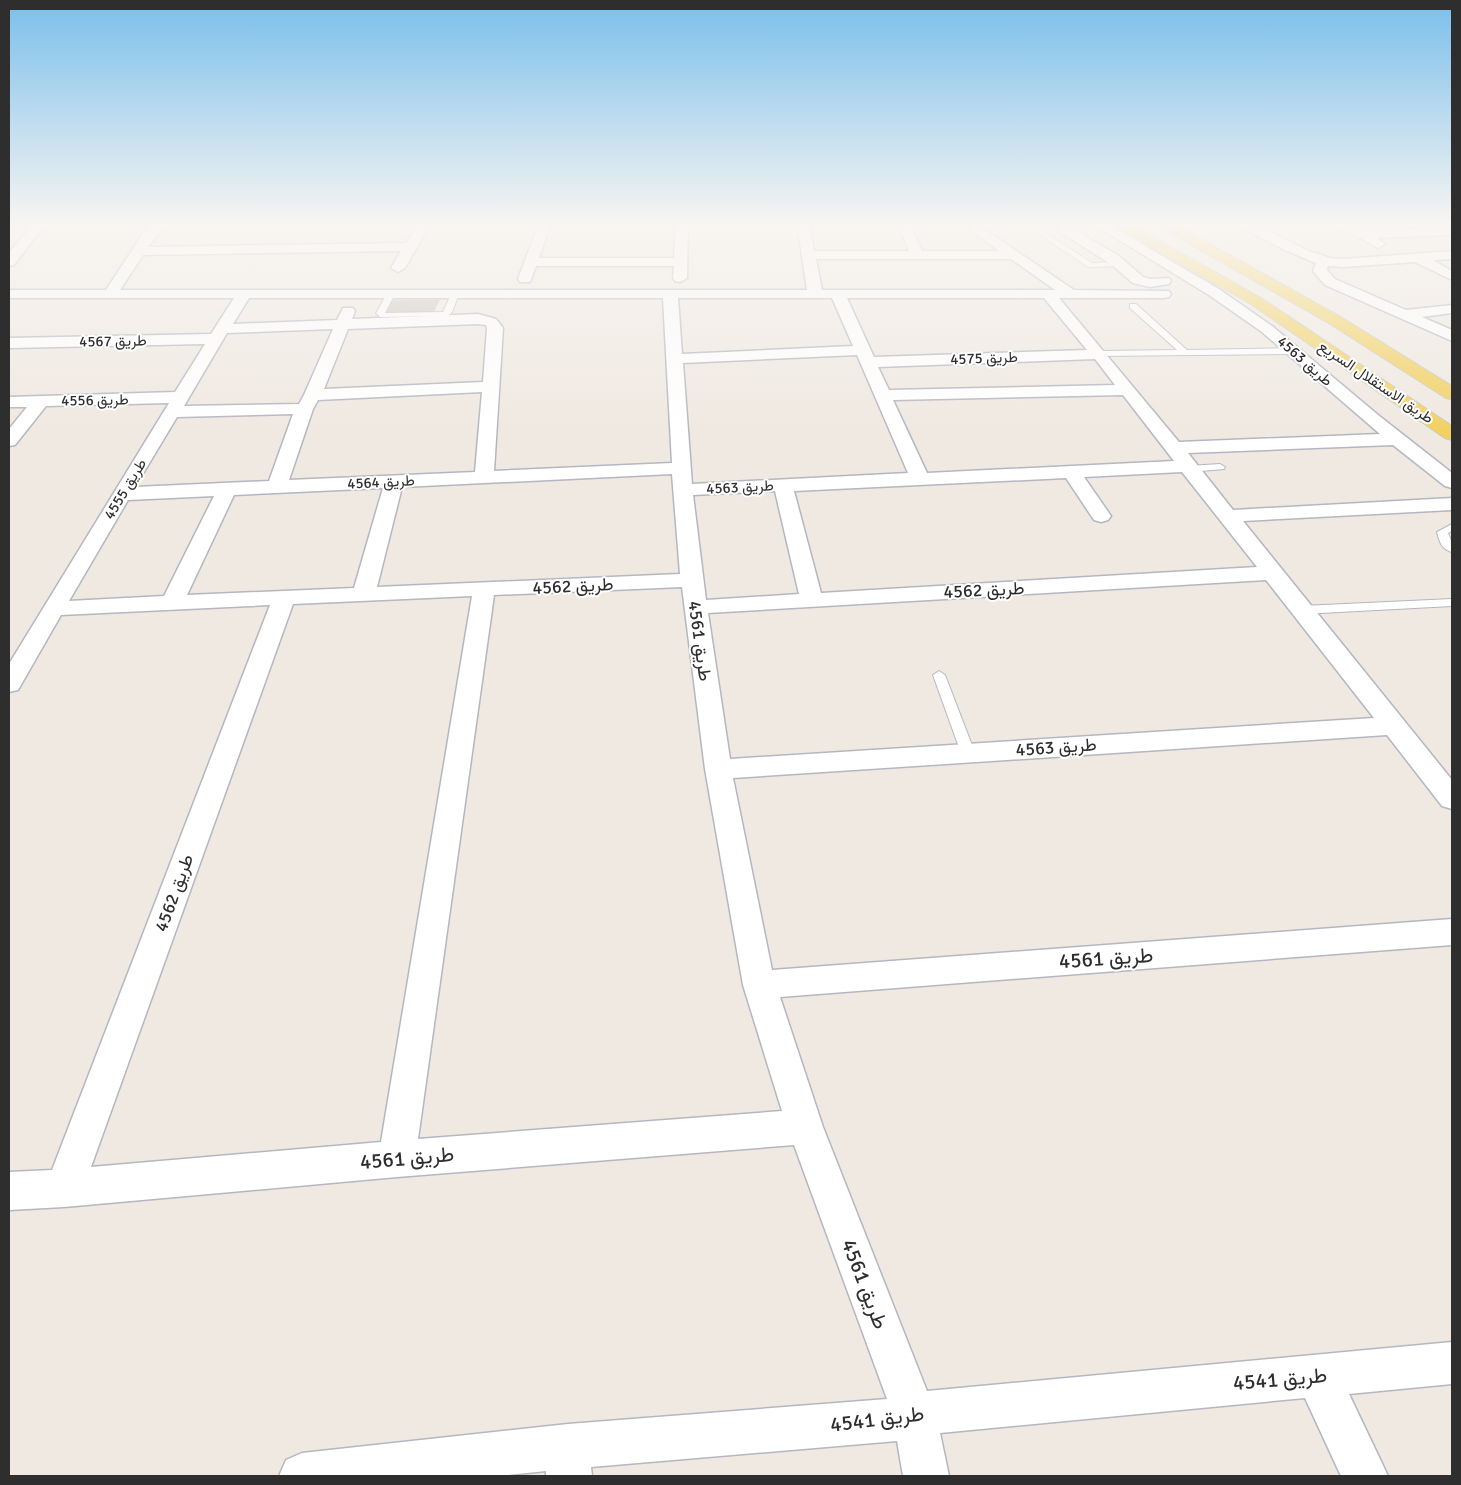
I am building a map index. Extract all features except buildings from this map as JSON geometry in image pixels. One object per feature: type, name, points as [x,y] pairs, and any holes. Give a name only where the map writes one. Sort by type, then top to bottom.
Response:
[{"type":"main road","name":"طريق الاستقلال السريع","points":[[1239,292],[1452,434]]},
{"type":"main road","name":"طريق الاستقلال السريع","points":[[1286,292],[1334,319],[1452,394]]},
{"type":"street","points":[[9,294],[1117,292]]},
{"type":"street","points":[[1190,292],[1188,296],[1235,306]]},
{"type":"street","name":"طريق 4563","points":[[1192,292],[1235,306],[1295,351],[1398,439],[1452,482]]},
{"type":"street","points":[[1352,292],[1452,336]]},
{"type":"street","name":"طريق 4561","points":[[675,293],[674,359],[682,479],[694,594],[718,769],[759,985],[805,1127],[914,1414],[926,1476]]},
{"type":"street","points":[[836,293],[920,479]]},
{"type":"street","points":[[1048,293],[1099,354],[1394,726],[1447,785]]},
{"type":"street","name":"طريق 4555","points":[[9,684],[121,494],[244,294]]},
{"type":"street","points":[[277,487],[309,402],[355,294]]},
{"type":"street","points":[[1401,315],[1452,309]]},
{"type":"street","points":[[220,334],[342,324],[478,319],[491,322],[495,328],[484,477]]},
{"type":"street","name":"طريق 4567","points":[[9,344],[220,334]]},
{"type":"street","name":"طريق 4575","points":[[674,359],[1099,354]]},
{"type":"street","points":[[177,405],[309,402],[491,387]]},
{"type":"street","points":[[882,395],[1127,390]]},
{"type":"street","points":[[9,441],[41,401]]},
{"type":"street","name":"طريق 4556","points":[[9,402],[41,401],[177,405]]},
{"type":"street","points":[[1173,448],[1398,439]]},
{"type":"street","name":"طريق 4563","points":[[682,479],[783,485],[1188,467]]},
{"type":"street","points":[[1071,472],[1101,516]]},
{"type":"street","name":"طريق 4564","points":[[121,494],[484,477],[682,479]]},
{"type":"street","points":[[364,594],[394,482]]},
{"type":"street","points":[[783,485],[812,600]]},
{"type":"street","points":[[172,603],[227,489]]},
{"type":"street","points":[[1227,516],[1452,504]]},
{"type":"street","name":"طريق 4562","points":[[55,608],[484,590],[694,594],[812,600],[1273,573]]},
{"type":"street","points":[[397,1159],[484,590]]},
{"type":"street","name":"طريق 4562","points":[[64,1188],[284,598]]},
{"type":"street","name":"طريق 4563","points":[[718,769],[1394,726]]},
{"type":"street","name":"طريق 4561","points":[[759,985],[1452,932]]},
{"type":"street","name":"طريق 4561","points":[[9,1191],[805,1127]]},
{"type":"street","name":"طريق 4541","points":[[302,1476],[568,1461],[892,1421],[914,1414],[1452,1363]]},
{"type":"street","points":[[1317,1376],[1365,1476]]},
{"type":"lane","points":[[391,294],[380,313],[383,315],[444,314],[448,312],[455,294]]},
{"type":"lane","points":[[1134,306],[1185,353]]},
{"type":"lane","points":[[1099,354],[1295,351]]},
{"type":"lane","points":[[1188,467],[1220,467]]},
{"type":"lane","points":[[1452,527],[1442,532],[1445,542],[1452,549]]},
{"type":"lane","points":[[1302,610],[1452,602]]},
{"type":"lane","points":[[939,675],[968,753]]}]
